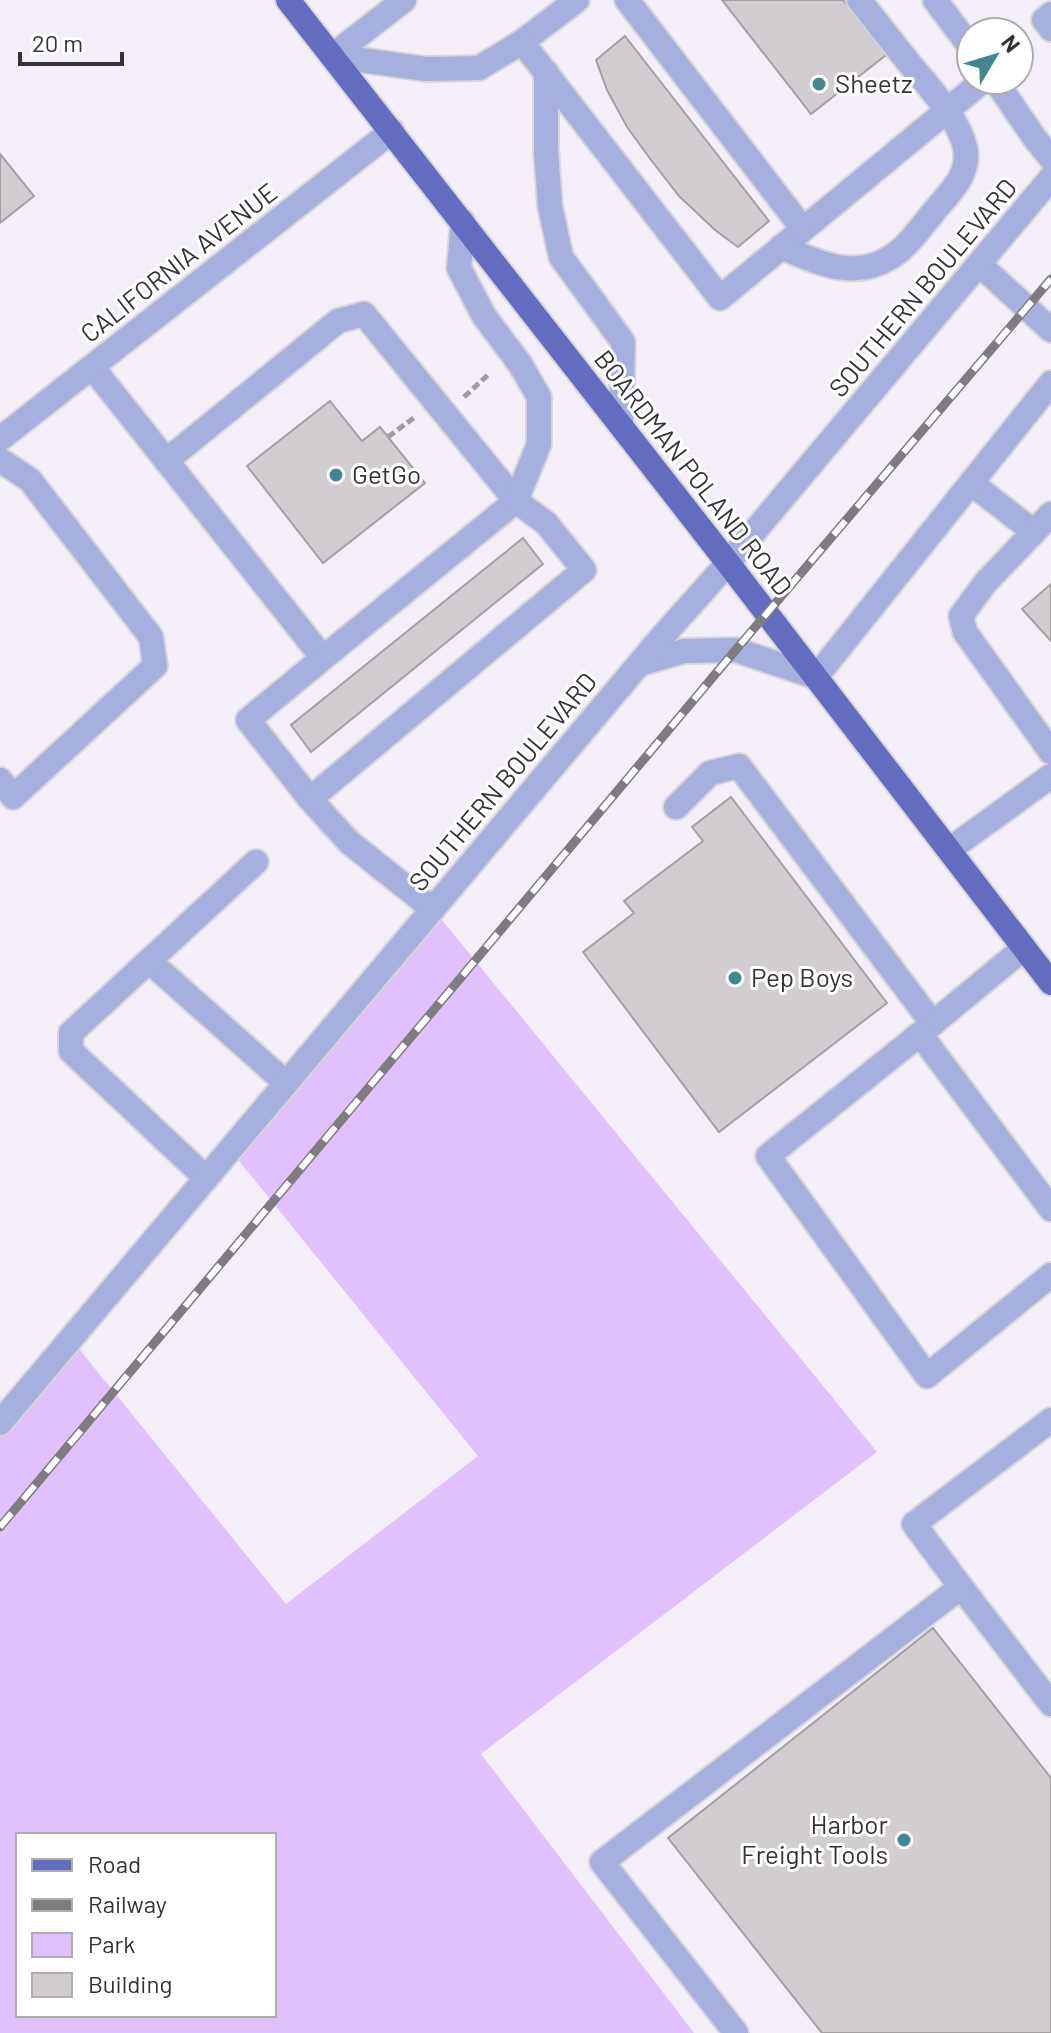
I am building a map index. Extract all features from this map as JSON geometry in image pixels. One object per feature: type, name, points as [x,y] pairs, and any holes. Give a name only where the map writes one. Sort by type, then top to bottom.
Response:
[{"type":"main road","name":"BOARDMAN POLAND ROAD","points":[[288,0],[621,425],[1051,983]]},
{"type":"street","points":[[332,56],[404,0]]},
{"type":"street","points":[[332,56],[426,69],[479,68],[522,42],[577,0]]},
{"type":"street","points":[[627,0],[803,229]]},
{"type":"street","points":[[781,247],[842,270],[867,269],[892,257],[910,240],[961,180],[966,155],[959,131],[947,110],[859,0]]},
{"type":"street","points":[[935,0],[955,27]]},
{"type":"street","points":[[1051,14],[1044,20],[1051,29]]},
{"type":"street","points":[[522,42],[720,298],[964,96]]},
{"type":"street","points":[[546,72],[550,206],[561,257],[623,342],[621,425]]},
{"type":"street","points":[[1006,96],[1051,158]]},
{"type":"street","name":"CALIFORNIA AVENUE","points":[[0,439],[392,131]]},
{"type":"street","name":"SOUTHERN BOULEVARD","points":[[0,1423],[1051,178]]},
{"type":"street","points":[[433,909],[349,842],[310,799],[248,720],[516,501],[539,444],[539,397],[520,364],[484,316],[459,268],[463,222]]},
{"type":"street","points":[[979,264],[1051,330]]},
{"type":"street","points":[[166,461],[338,321],[364,314],[516,501],[546,523],[584,570],[310,799]]},
{"type":"street","points":[[92,367],[323,658]]},
{"type":"street","points":[[639,664],[684,651],[728,649],[816,677],[1051,383]]},
{"type":"street","points":[[0,460],[30,480],[151,637],[155,666],[4,796]]},
{"type":"street","points":[[971,483],[1034,532]]},
{"type":"street","points":[[1051,514],[986,582],[961,616],[965,632],[1051,752]]},
{"type":"street","points":[[676,807],[710,773],[739,766],[1051,1209]]},
{"type":"street","points":[[949,850],[1051,776]]},
{"type":"street","points":[[206,1178],[71,1051],[71,1033],[256,862]]},
{"type":"street","points":[[1024,948],[768,1156],[927,1376],[1051,1275]]},
{"type":"street","points":[[149,961],[286,1083]]},
{"type":"street","points":[[1051,1420],[914,1524],[1051,1704]]},
{"type":"street","points":[[736,2033],[602,1862],[961,1587]]},
{"type":"shaded area","points":[[0,0],[1051,0],[1051,2033],[694,2033],[481,1755],[876,1452],[230,1150],[479,1456],[286,1605],[71,1339],[0,1423]]},
{"type":"green space","points":[[433,909],[877,1452],[481,1754],[694,2033],[0,2033],[0,1423],[71,1339],[286,1604],[478,1456],[230,1150]]},
{"type":"building","name":"Sheetz","points":[[722,0],[843,0],[886,55],[811,114]]},
{"type":"building","points":[[625,36],[769,221],[738,247],[679,196],[627,127],[607,90],[596,60]]},
{"type":"building","points":[[0,154],[34,196],[0,223]]},
{"type":"building","name":"GetGo","points":[[330,401],[362,441],[380,427],[425,483],[323,563],[247,466]]},
{"type":"building","points":[[523,538],[543,564],[311,752],[291,725]]},
{"type":"building","points":[[1051,584],[1051,641],[1022,609]]},
{"type":"building","name":"Pep Boys","points":[[731,797],[887,1003],[719,1132],[583,952],[634,913],[624,901],[703,841],[692,827]]},
{"type":"building","points":[[933,1628],[1051,1778],[1051,2033],[822,2033],[668,1838]]},
{"type":"railway","points":[[0,1527],[1051,279]]},
{"type":"place","name":"Sheetz","points":[[819,84]]},
{"type":"place","name":"GetGo","points":[[336,475]]},
{"type":"place","name":"Pep Boys","points":[[735,978]]},
{"type":"place","name":"Harbor Freight Tools","points":[[904,1840]]}]
